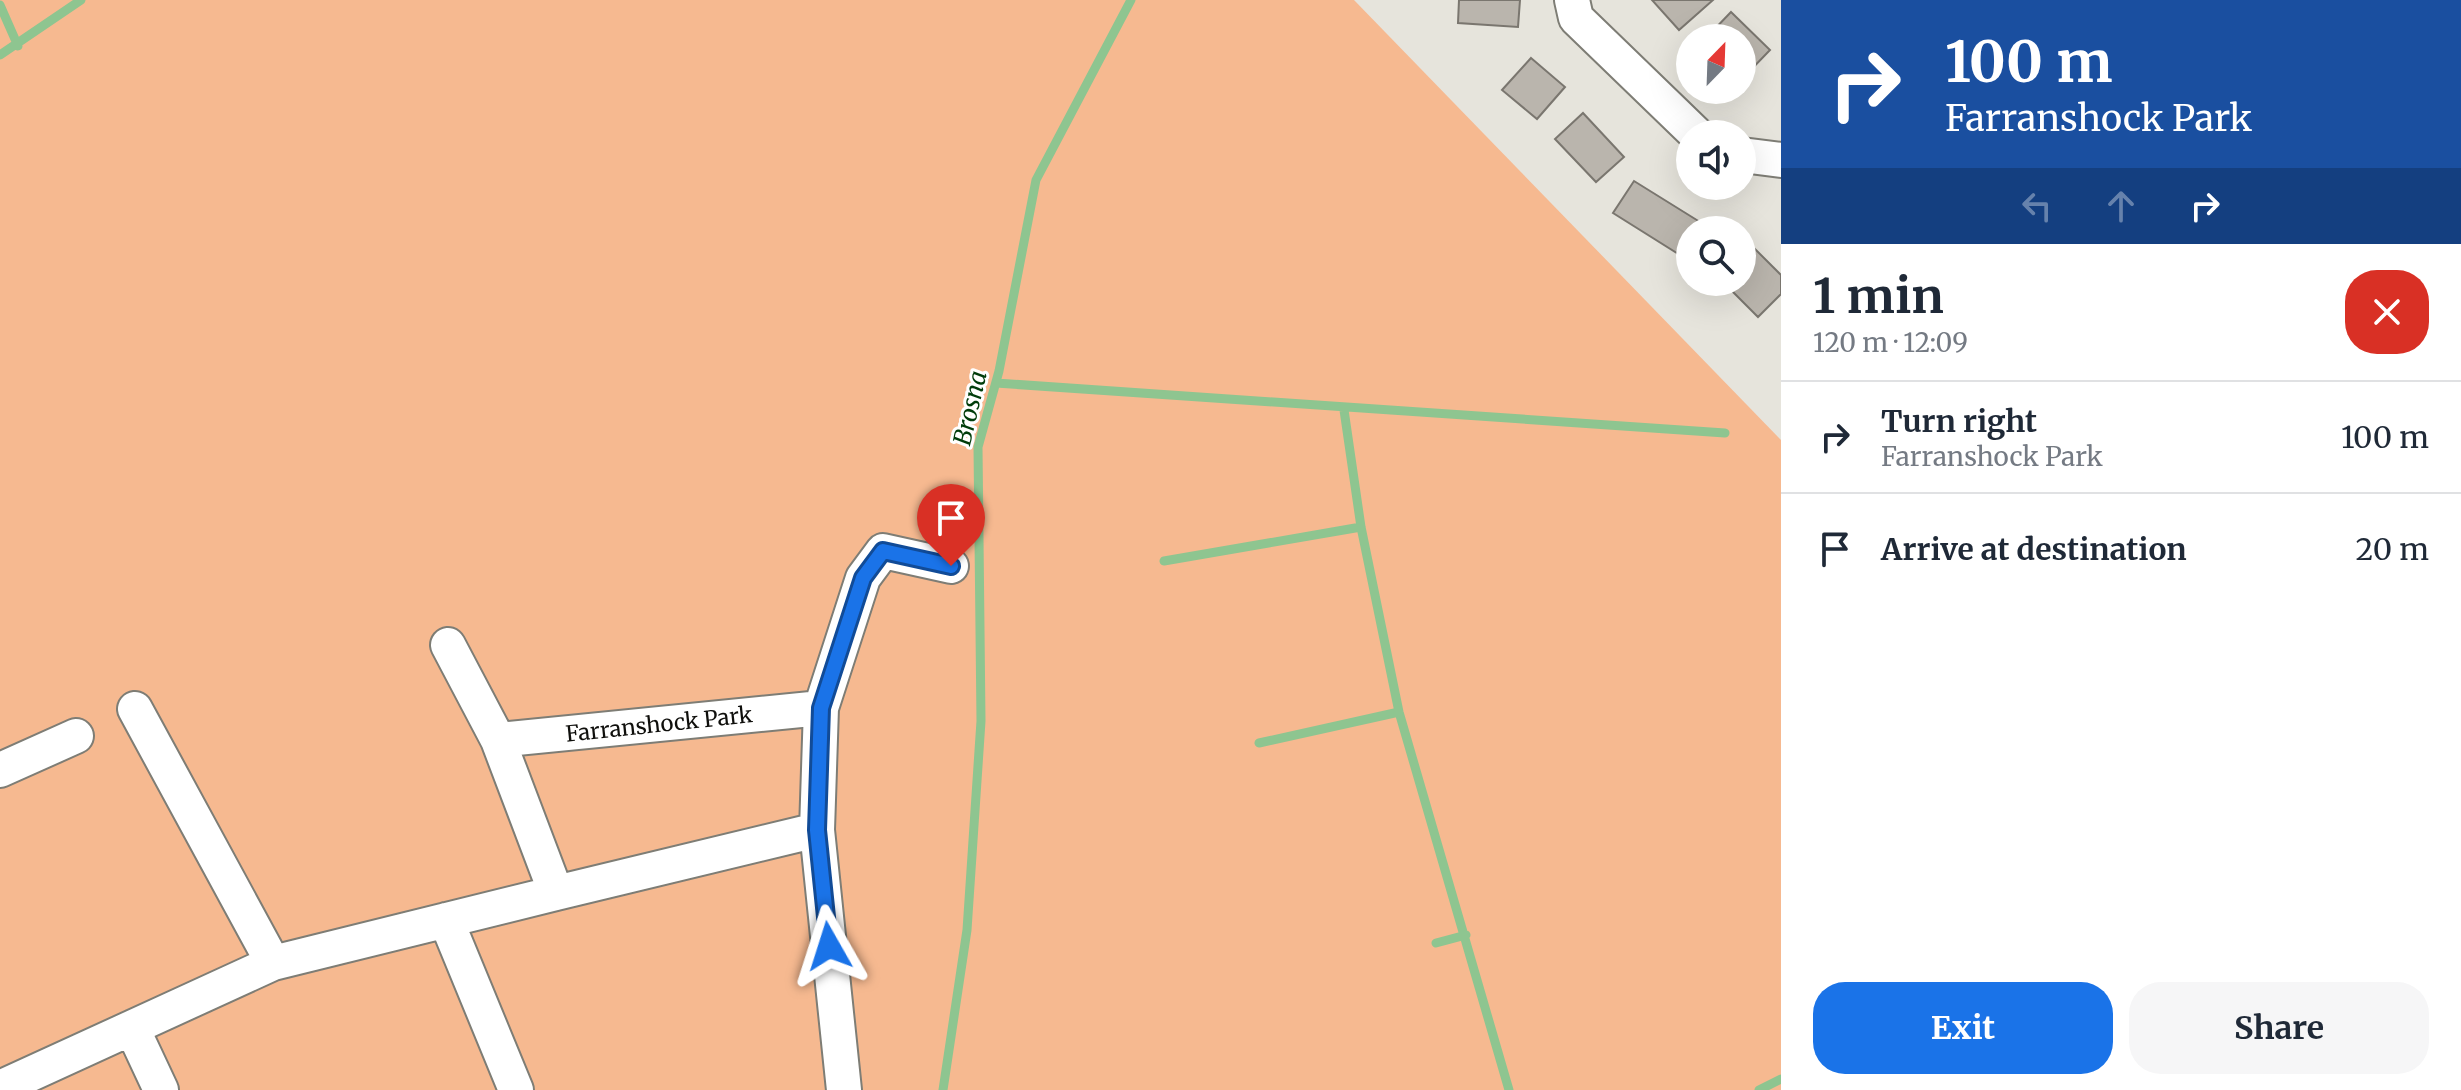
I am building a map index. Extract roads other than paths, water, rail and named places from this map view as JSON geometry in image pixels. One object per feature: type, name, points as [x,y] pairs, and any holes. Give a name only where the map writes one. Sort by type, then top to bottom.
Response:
[{"type":"street","points":[[1572,0],[1576,18],[1682,120]]},
{"type":"street","points":[[1756,157],[1781,160]]},
{"type":"street","points":[[844,1090],[817,830],[821,708],[863,578],[883,551],[951,566]]},
{"type":"street","points":[[448,645],[498,740],[556,893]]},
{"type":"street","name":"Farranshock Park","points":[[498,740],[821,708]]},
{"type":"street","points":[[135,709],[273,963]]},
{"type":"street","points":[[0,770],[76,736]]},
{"type":"street","points":[[0,1089],[273,963],[817,830]]},
{"type":"street","points":[[446,920],[516,1090]]},
{"type":"street","points":[[132,1028],[161,1090]]},
{"type":"waterway","name":"Brosna","points":[[0,55],[81,0]]},
{"type":"waterway","name":"Brosna","points":[[943,1090],[967,930],[981,721],[978,447],[999,371],[1036,180],[1131,0]]},
{"type":"waterway","points":[[0,5],[18,46]]},
{"type":"waterway","points":[[996,383],[1725,433]]},
{"type":"waterway","points":[[1344,410],[1361,527],[1399,712],[1509,1090]]},
{"type":"waterway","points":[[1164,561],[1361,527]]},
{"type":"waterway","points":[[1259,743],[1399,712]]},
{"type":"waterway","points":[[1436,943],[1466,935]]},
{"type":"waterway","points":[[1759,1090],[1781,1079]]}]
